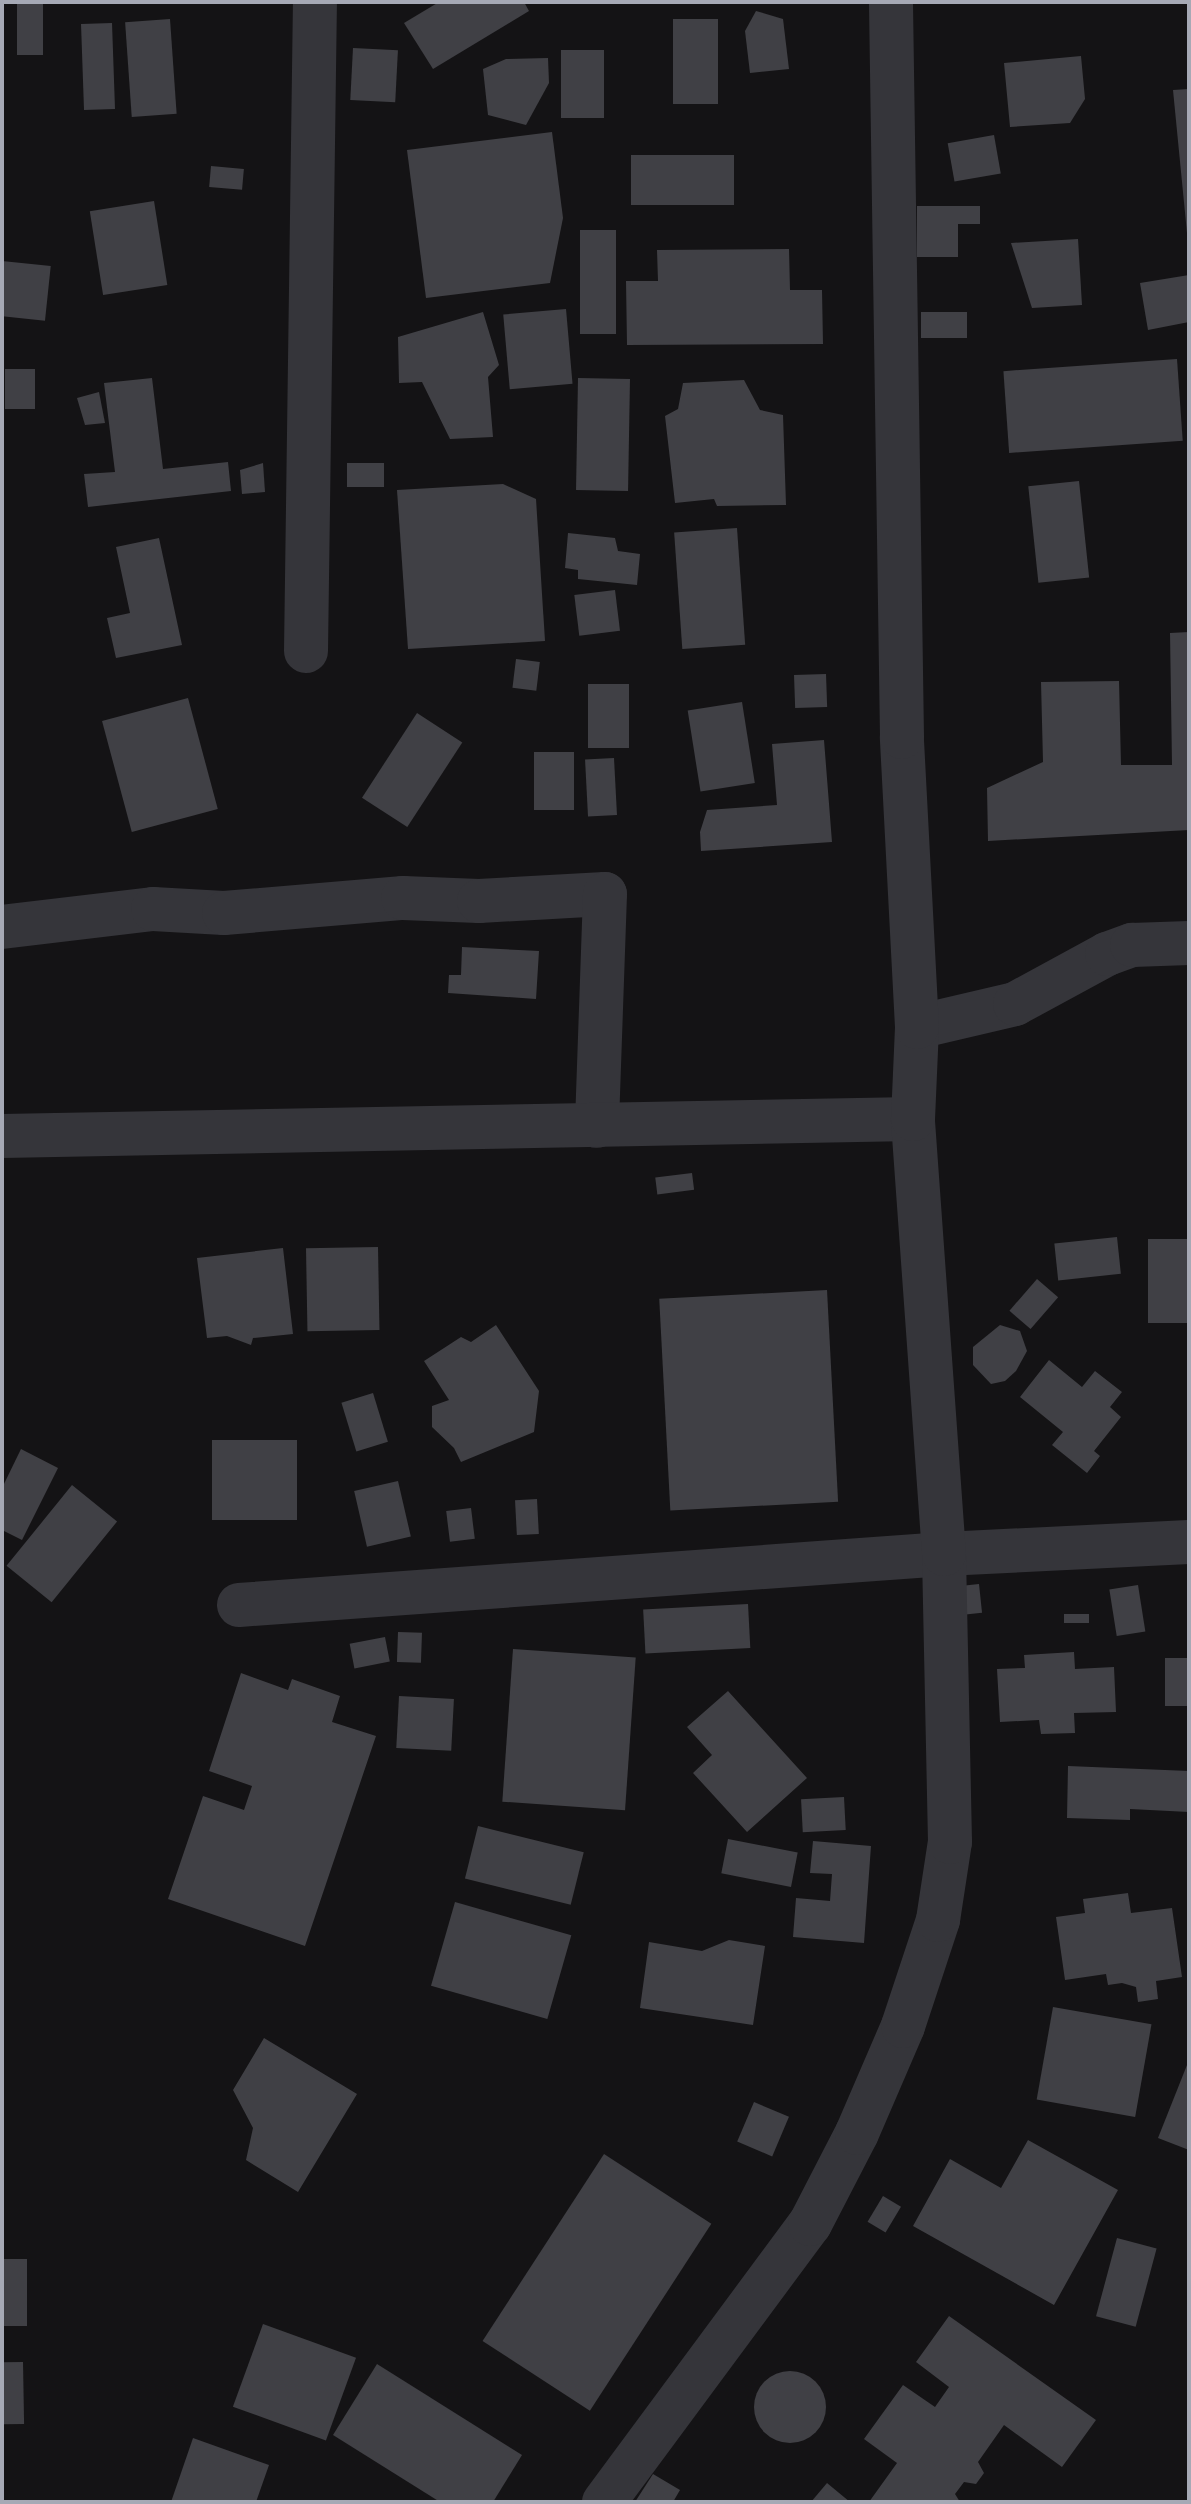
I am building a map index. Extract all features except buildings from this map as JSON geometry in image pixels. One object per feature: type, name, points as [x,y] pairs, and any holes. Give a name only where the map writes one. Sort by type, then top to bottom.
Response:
[{"type":"street","points":[[306,651],[315,2]]},
{"type":"street","points":[[604,2502],[810,2224],[857,2133],[903,2026],[938,1920],[950,1842],[944,1554],[913,1119],[917,1027],[902,737],[891,2]]},
{"type":"street","points":[[2,927],[153,909],[224,913],[403,898],[479,901],[605,894],[597,1126]]},
{"type":"street","points":[[917,1027],[1015,1004],[1107,954],[1132,945],[1189,943]]},
{"type":"street","points":[[2,1136],[913,1119]]},
{"type":"street","points":[[239,1605],[944,1554],[1189,1542]]}]
